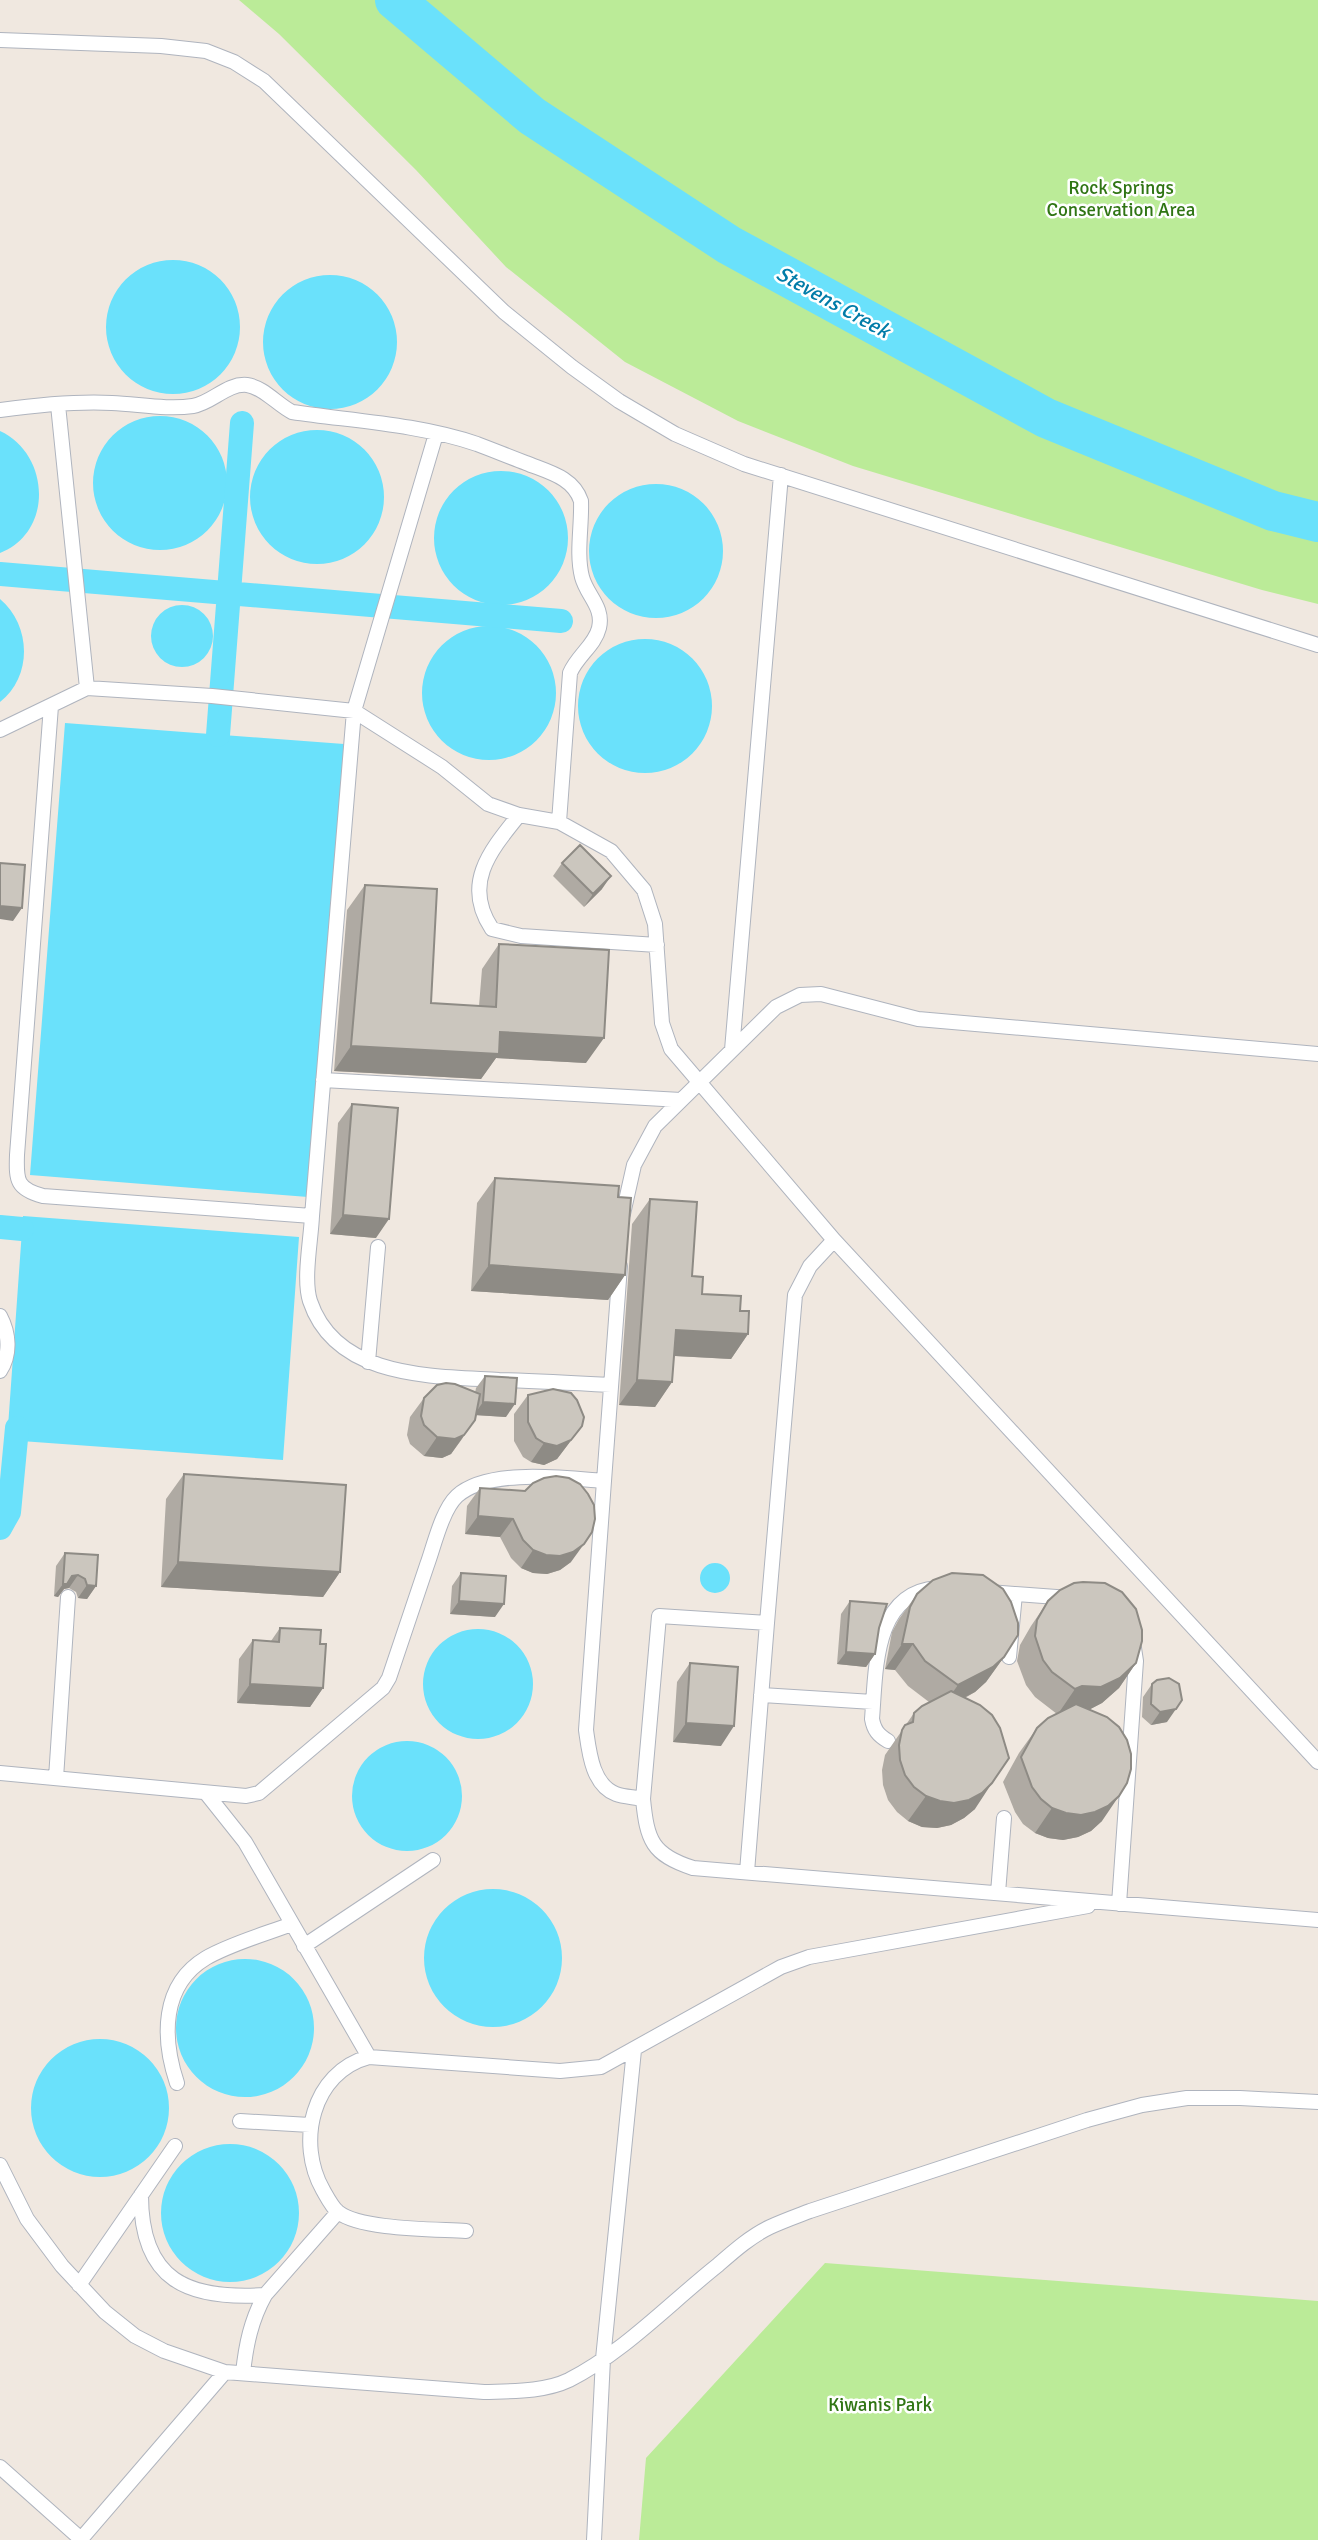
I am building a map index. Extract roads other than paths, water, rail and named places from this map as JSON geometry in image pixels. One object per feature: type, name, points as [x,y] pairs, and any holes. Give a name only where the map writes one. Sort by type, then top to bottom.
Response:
[{"type":"lane","points":[[0,40],[161,46],[206,51],[234,62],[264,81],[504,312],[619,401],[675,434],[744,464],[1318,645]]},
{"type":"lane","points":[[0,410],[112,402],[191,407],[215,399],[231,388],[250,386],[259,389],[278,405],[292,412],[436,434],[475,443],[555,474],[571,484],[578,491],[581,501],[580,570],[600,618],[597,635],[574,662],[569,673],[559,822]]},
{"type":"lane","points":[[58,405],[87,688]]},
{"type":"lane","points":[[436,434],[379,618],[354,711],[312,1216],[309,1299],[321,1326],[339,1343],[368,1362],[394,1371],[425,1376],[611,1385]]},
{"type":"lane","points":[[732,1050],[781,475]]},
{"type":"lane","points":[[0,730],[87,688],[212,696],[354,711],[442,767],[488,804],[519,815],[559,822],[611,851],[644,890],[655,924],[662,1023],[671,1049],[834,1240],[1318,1762]]},
{"type":"lane","points":[[51,706],[16,1155],[16,1173],[21,1186],[29,1192],[43,1196],[312,1216]]},
{"type":"lane","points":[[519,815],[493,847],[482,870],[479,890],[481,912],[492,929],[521,936],[657,945]]},
{"type":"lane","points":[[643,1799],[613,1793],[600,1780],[590,1758],[586,1730],[624,1206],[634,1165],[655,1126],[776,1007],[800,995],[821,994],[918,1018],[1318,1054]]},
{"type":"lane","points":[[323,1080],[681,1100]]},
{"type":"lane","points":[[747,1872],[794,1295],[810,1266],[834,1240]]},
{"type":"lane","points":[[368,1362],[378,1247]]},
{"type":"lane","points":[[0,1316],[5,1326],[8,1345],[0,1371]]},
{"type":"lane","points":[[0,1773],[206,1793],[246,1796],[259,1793],[383,1688],[389,1678],[442,1521],[456,1497],[479,1484],[511,1478],[604,1481]]},
{"type":"lane","points":[[888,1741],[874,1728],[873,1702],[878,1644],[899,1604],[915,1593],[934,1588],[947,1589]]},
{"type":"lane","points":[[974,1591],[1090,1599]]},
{"type":"lane","points":[[1009,1657],[1015,1594]]},
{"type":"lane","points":[[56,1778],[68,1597]]},
{"type":"lane","points":[[767,1623],[659,1616],[643,1799],[646,1828],[656,1848],[673,1861],[693,1868],[1318,1920]]},
{"type":"lane","points":[[1112,1903],[1124,1725],[1136,1661],[1128,1631]]},
{"type":"lane","points":[[761,1695],[873,1702]]},
{"type":"lane","points":[[206,1793],[245,1842],[369,2057]]},
{"type":"lane","points":[[998,1893],[1004,1818]]},
{"type":"lane","points":[[304,1946],[433,1860]]},
{"type":"lane","points":[[466,2231],[373,2224],[338,2212],[318,2182],[312,2164],[310,2125],[314,2109],[332,2080],[355,2060],[369,2057],[560,2071],[601,2067],[781,1967],[809,1957],[1112,1903]]},
{"type":"lane","points":[[177,2083],[166,2045],[166,2023],[171,2002],[180,1983],[193,1968],[208,1957],[292,1924]]},
{"type":"lane","points":[[594,2540],[603,2358],[634,2050]]},
{"type":"lane","points":[[0,2165],[27,2219],[62,2266],[105,2312],[135,2336],[164,2351],[225,2372],[484,2392],[515,2391],[568,2381],[603,2358],[737,2249],[769,2227],[810,2211],[1087,2120],[1142,2105],[1187,2098],[1318,2102]]},
{"type":"lane","points":[[240,2121],[310,2125]]},
{"type":"lane","points":[[79,2285],[175,2146]]},
{"type":"lane","points":[[141,2196],[141,2218],[146,2241],[155,2260],[169,2275],[186,2287],[207,2294],[265,2295]]},
{"type":"lane","points":[[243,2373],[250,2330],[265,2295],[338,2212]]},
{"type":"lane","points":[[0,2467],[82,2539],[225,2372]]},
{"type":"water","points":[[173,260],[198,265],[220,280],[235,302],[240,327],[235,352],[220,374],[198,389],[173,394],[148,389],[126,374],[111,352],[106,327],[111,302],[126,280],[148,265]]},
{"type":"water","points":[[330,275],[355,280],[377,295],[392,317],[397,342],[392,367],[377,389],[355,404],[330,409],[305,404],[283,389],[268,367],[263,342],[268,317],[283,295],[305,280]]},
{"type":"water","points":[[160,416],[185,421],[207,436],[222,458],[227,483],[222,508],[207,530],[185,545],[160,550],[135,545],[113,530],[98,508],[93,483],[98,458],[113,436],[135,421]]},
{"type":"water","points":[[317,430],[342,435],[364,450],[379,472],[384,497],[379,522],[364,544],[342,559],[317,564],[292,559],[270,544],[255,522],[250,497],[255,472],[270,450],[292,435]]},
{"type":"water","points":[[0,431],[17,442],[29,457],[36,474],[39,493],[37,511],[30,528],[18,543],[0,553]]},
{"type":"water","points":[[501,471],[526,476],[548,491],[563,513],[568,538],[563,563],[548,585],[526,600],[501,605],[476,600],[454,585],[439,563],[434,538],[439,513],[454,491],[476,476]]},
{"type":"water","points":[[656,484],[681,489],[703,504],[718,526],[723,551],[718,576],[703,598],[681,613],[656,618],[631,613],[609,598],[594,576],[589,551],[594,526],[609,504],[631,489]]},
{"type":"water","points":[[0,599],[18,622],[24,650],[18,679],[0,702]]},
{"type":"water","points":[[182,605],[194,607],[204,614],[211,624],[211,648],[204,658],[194,665],[182,667],[170,665],[160,658],[153,648],[151,636],[153,624],[160,614],[170,607]]},
{"type":"water","points":[[489,626],[514,631],[536,646],[551,668],[556,693],[551,718],[536,740],[514,755],[489,760],[464,755],[442,740],[427,718],[422,693],[427,668],[442,646],[464,631]]},
{"type":"water","points":[[645,639],[670,644],[692,659],[707,681],[712,706],[707,731],[692,753],[670,768],[645,773],[620,768],[598,753],[583,731],[578,706],[583,681],[598,659],[620,644]]},
{"type":"water","points":[[65,723],[344,744],[308,1197],[30,1175]]},
{"type":"water","points":[[23,1216],[299,1237],[283,1460],[21,1441],[22,1428],[8,1427]]},
{"type":"water","points":[[715,1563],[726,1567],[730,1578],[726,1589],[715,1593],[704,1589],[700,1578],[704,1567]]},
{"type":"water","points":[[478,1629],[499,1633],[517,1645],[529,1663],[533,1684],[529,1705],[517,1723],[499,1735],[478,1739],[457,1735],[439,1723],[427,1705],[423,1684],[427,1663],[439,1645],[457,1633]]},
{"type":"water","points":[[407,1741],[428,1745],[446,1757],[458,1775],[462,1796],[458,1817],[446,1835],[428,1847],[407,1851],[386,1847],[368,1835],[356,1817],[352,1796],[356,1775],[368,1757],[386,1745]]},
{"type":"water","points":[[493,1889],[520,1894],[542,1909],[557,1931],[562,1958],[557,1985],[542,2007],[520,2022],[493,2027],[466,2022],[444,2007],[429,1985],[424,1958],[429,1931],[444,1909],[466,1894]]},
{"type":"water","points":[[245,1959],[272,1964],[294,1979],[309,2001],[314,2028],[309,2055],[294,2077],[272,2092],[245,2097],[218,2092],[196,2077],[181,2055],[176,2028],[181,2001],[196,1979],[218,1964]]},
{"type":"water","points":[[100,2039],[127,2044],[149,2059],[164,2081],[169,2108],[164,2135],[149,2157],[127,2172],[100,2177],[73,2172],[51,2157],[36,2135],[31,2108],[36,2081],[51,2059],[73,2044]]},
{"type":"water","points":[[230,2144],[257,2149],[279,2164],[294,2186],[299,2213],[294,2240],[279,2262],[257,2277],[230,2282],[203,2277],[181,2262],[166,2240],[161,2213],[166,2186],[181,2164],[203,2149]]},
{"type":"waterway","name":"Stevens Creek","points":[[395,0],[532,116],[729,245],[1046,418],[1273,511],[1318,522]]},
{"type":"waterway","points":[[218,735],[242,423]]},
{"type":"waterway","points":[[0,574],[561,621]]},
{"type":"waterway","points":[[0,1227],[22,1229]]},
{"type":"waterway","points":[[0,1528],[9,1512],[17,1428]]},
{"type":"park label","name":"Rock Springs Conservation Area","points":[[1121,198]]},
{"type":"park label","name":"Kiwanis Park","points":[[880,2404]]}]
